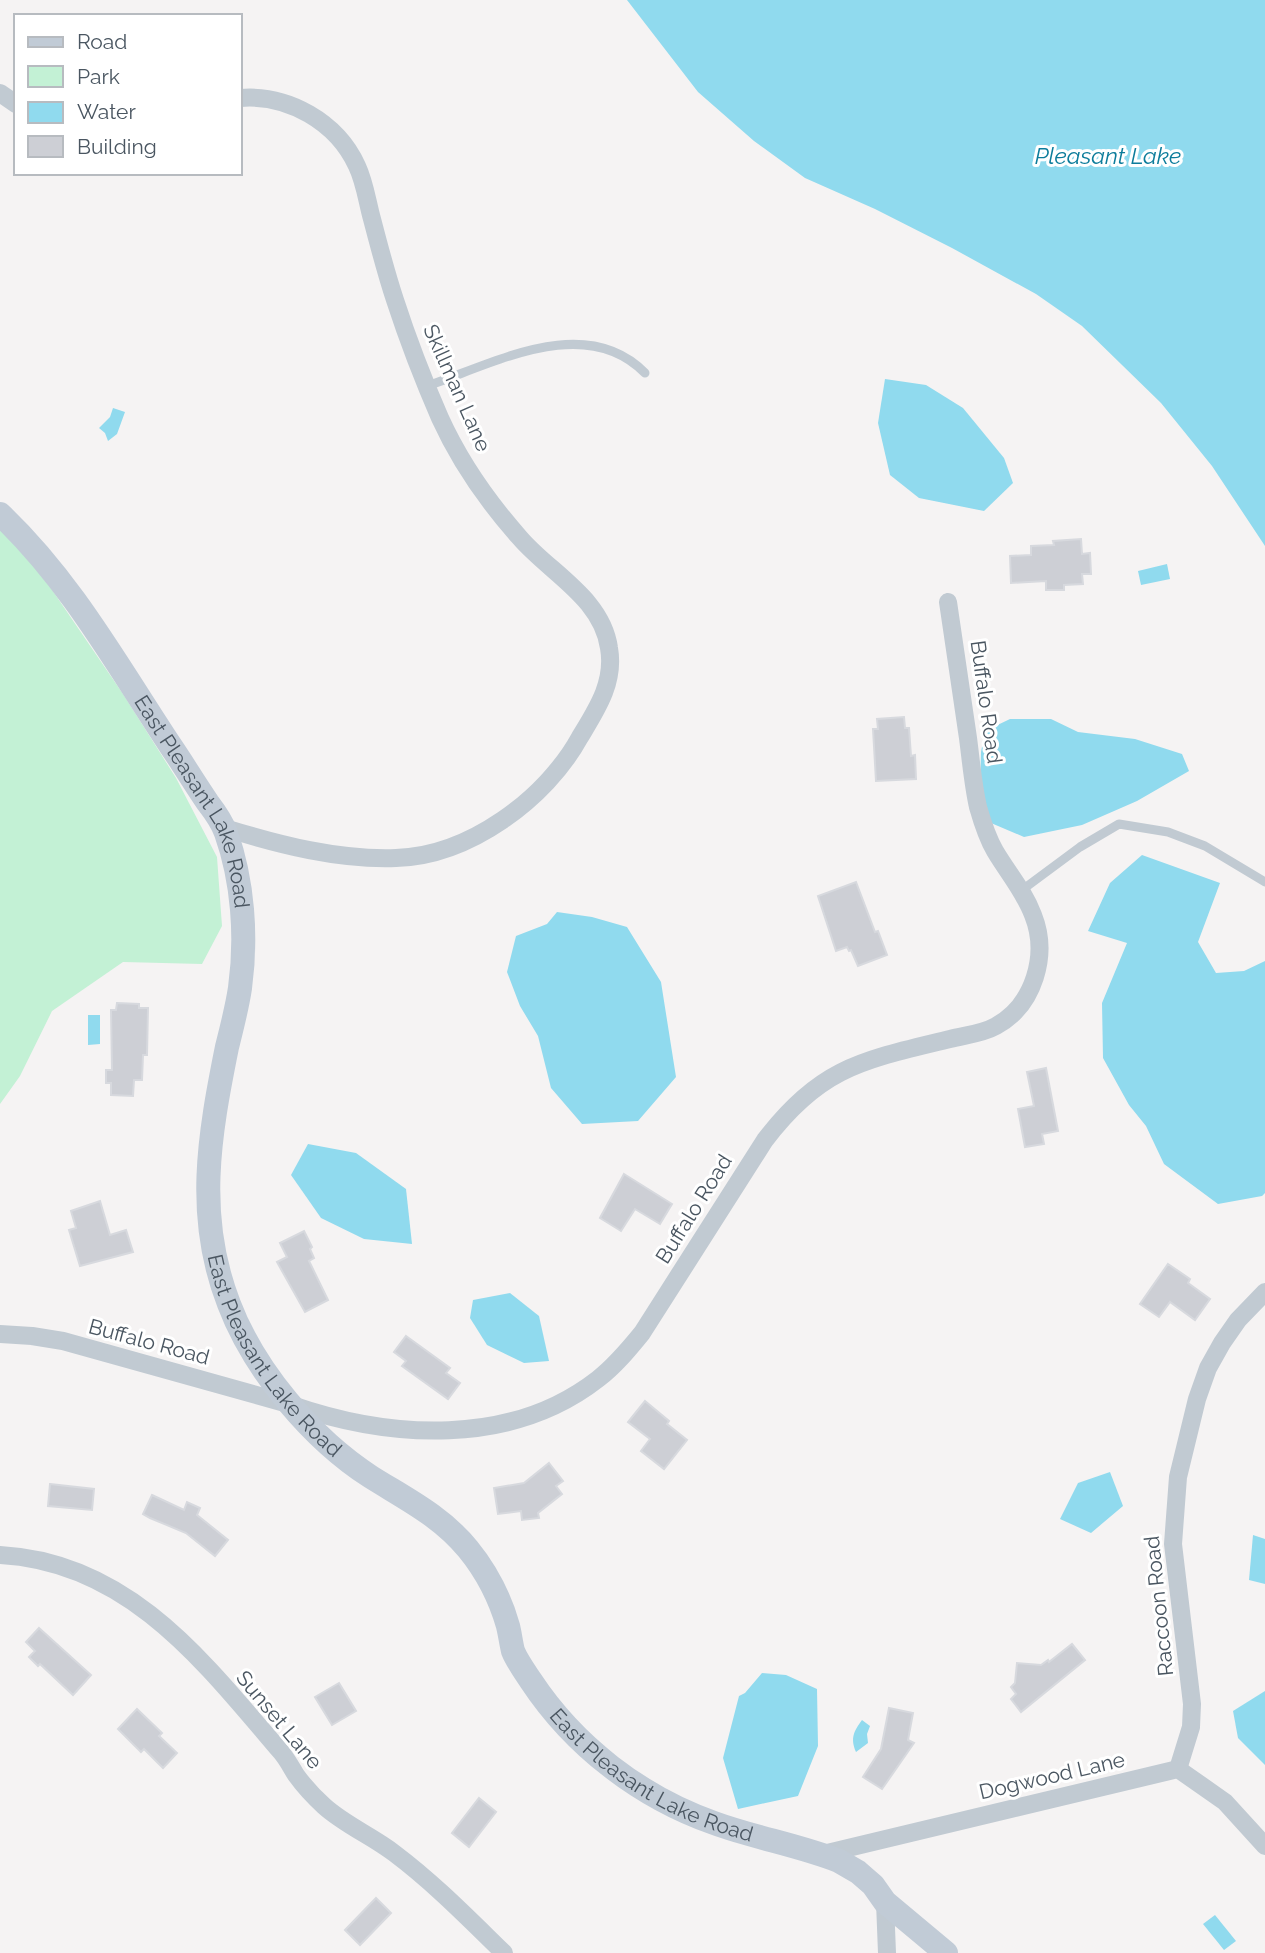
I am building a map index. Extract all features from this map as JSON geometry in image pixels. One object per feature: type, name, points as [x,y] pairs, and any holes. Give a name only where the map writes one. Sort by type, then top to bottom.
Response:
[{"type":"street","name":"Skillman Lane","points":[[225,828],[316,852],[398,859],[432,852],[484,831],[510,816],[554,775],[601,703],[610,668],[605,630],[597,614],[584,598],[522,541],[495,509],[450,438],[427,386],[395,300],[364,184],[344,144],[313,116],[294,106],[272,99],[242,98]]},
{"type":"street","name":"East Pleasant Lake Road","points":[[0,514],[43,560],[75,600],[225,828],[239,888],[243,956],[240,987],[208,1167],[207,1200],[217,1270],[229,1307],[246,1342],[267,1374],[313,1429],[340,1454],[426,1509],[469,1549],[486,1574],[501,1604],[514,1652],[534,1685],[557,1715],[602,1760],[643,1790],[677,1808],[712,1823],[823,1854],[858,1872],[873,1885],[885,1902],[946,1953]]},
{"type":"street","name":"Buffalo Road","points":[[0,1334],[63,1341],[326,1417],[409,1431],[466,1429],[518,1419],[571,1397],[598,1379],[621,1358],[642,1333],[765,1140],[782,1117],[801,1099],[844,1069],[870,1058],[977,1034],[995,1027],[1010,1017],[1022,1003],[1036,974],[1040,955],[1034,916],[1022,890],[994,849],[978,806],[948,602]]},
{"type":"street","name":"Raccoon Road","points":[[1178,1769],[1191,1727],[1192,1704],[1173,1544],[1178,1477],[1195,1406],[1208,1368],[1238,1320],[1265,1292]]},
{"type":"street","name":"Sunset Lane","points":[[0,1555],[45,1562],[95,1578],[153,1615],[223,1686],[285,1757],[309,1792],[327,1809],[394,1852],[452,1902],[504,1953]]},
{"type":"street","points":[[1178,1769],[1225,1802],[1265,1846]]},
{"type":"street","name":"Dogwood Lane","points":[[823,1854],[1178,1769]]},
{"type":"street","points":[[885,1902],[887,1953]]},
{"type":"lane","points":[[427,386],[475,370],[505,356],[579,344],[602,347],[618,354],[645,373]]},
{"type":"lane","points":[[1022,890],[1119,824],[1168,832],[1205,846],[1265,882]]},
{"type":"green space","points":[[0,527],[33,562],[123,694],[176,778],[217,857],[222,926],[202,964],[123,962],[52,1011],[20,1076],[0,1104]]},
{"type":"water","name":"Pleasant Lake","points":[[627,0],[1265,0],[1265,546],[1212,466],[1161,403],[1082,326],[1036,294],[952,248],[875,209],[805,178],[754,141],[698,92]]},
{"type":"water","points":[[885,379],[926,385],[963,408],[1004,458],[1013,483],[984,511],[919,498],[890,475],[878,423]]},
{"type":"water","points":[[113,408],[125,412],[117,434],[108,441],[99,428],[110,417]]},
{"type":"water","points":[[1167,564],[1170,579],[1141,585],[1138,571]]},
{"type":"water","points":[[1010,719],[1051,719],[1078,732],[1135,739],[1182,754],[1189,771],[1137,801],[1082,825],[1024,837],[991,823],[980,797],[981,752],[985,731]]},
{"type":"water","points":[[1142,855],[1220,883],[1198,942],[1216,973],[1244,971],[1265,961],[1265,1193],[1262,1196],[1218,1204],[1164,1164],[1146,1126],[1129,1105],[1103,1058],[1102,1003],[1127,943],[1088,931],[1110,883]]},
{"type":"water","points":[[557,912],[592,917],[627,927],[661,982],[676,1077],[638,1121],[582,1124],[551,1088],[538,1036],[520,1006],[507,972],[516,936],[547,924]]},
{"type":"water","points":[[88,1015],[100,1015],[100,1044],[88,1045]]},
{"type":"water","points":[[308,1144],[356,1153],[406,1189],[412,1244],[364,1239],[321,1218],[291,1175]]},
{"type":"water","points":[[510,1293],[539,1316],[549,1361],[524,1363],[487,1345],[470,1318],[473,1300]]},
{"type":"water","points":[[1110,1472],[1123,1506],[1091,1533],[1060,1519],[1078,1483]]},
{"type":"water","points":[[1253,1535],[1265,1539],[1265,1584],[1249,1580]]},
{"type":"water","points":[[762,1673],[786,1675],[817,1689],[818,1746],[798,1796],[738,1809],[723,1758],[739,1696],[745,1693]]},
{"type":"water","points":[[1265,1691],[1265,1765],[1238,1738],[1233,1711]]},
{"type":"water","points":[[862,1720],[870,1726],[868,1743],[856,1752],[854,1735]]},
{"type":"water","points":[[1215,1915],[1236,1941],[1224,1950],[1203,1924]]},
{"type":"building","points":[[1081,539],[1082,554],[1090,553],[1091,574],[1082,574],[1083,584],[1064,585],[1064,590],[1046,590],[1046,581],[1011,583],[1010,556],[1031,555],[1031,546],[1054,545],[1053,541]]},
{"type":"building","points":[[904,717],[905,728],[909,728],[911,756],[915,755],[916,779],[876,781],[873,729],[878,729],[877,719]]},
{"type":"building","points":[[856,882],[887,955],[858,966],[847,947],[836,951],[818,896]]},
{"type":"building","points":[[117,1003],[139,1004],[139,1008],[148,1008],[147,1055],[143,1055],[142,1080],[134,1080],[133,1096],[111,1095],[111,1083],[106,1083],[106,1070],[112,1070],[111,1010],[116,1010]]},
{"type":"building","points":[[1046,1068],[1058,1131],[1042,1134],[1044,1144],[1025,1147],[1018,1109],[1034,1106],[1027,1072]]},
{"type":"building","points":[[624,1174],[672,1204],[660,1224],[635,1209],[621,1231],[600,1218]]},
{"type":"building","points":[[100,1201],[110,1235],[126,1230],[133,1252],[80,1266],[69,1230],[76,1228],[71,1211]]},
{"type":"building","points":[[304,1231],[314,1258],[309,1261],[328,1300],[305,1312],[277,1262],[287,1257],[280,1243]]},
{"type":"building","points":[[1168,1264],[1190,1279],[1188,1283],[1210,1299],[1195,1320],[1170,1302],[1159,1317],[1140,1304]]},
{"type":"building","points":[[406,1336],[450,1368],[446,1373],[460,1383],[448,1399],[402,1366],[406,1361],[394,1352]]},
{"type":"building","points":[[645,1401],[687,1440],[664,1469],[641,1451],[650,1439],[628,1422]]},
{"type":"building","points":[[549,1463],[563,1481],[556,1486],[562,1494],[538,1513],[539,1518],[522,1520],[521,1511],[498,1514],[494,1488],[524,1483]]},
{"type":"building","points":[[50,1484],[94,1489],[92,1510],[48,1506]]},
{"type":"building","points":[[152,1495],[184,1510],[187,1502],[200,1508],[197,1515],[228,1540],[215,1556],[186,1533],[143,1514]]},
{"type":"building","points":[[39,1628],[91,1675],[73,1695],[29,1657],[35,1651],[26,1642]]},
{"type":"building","points":[[1072,1644],[1085,1660],[1021,1712],[1011,1699],[1016,1694],[1011,1687],[1015,1683],[1017,1663],[1041,1665]]},
{"type":"building","points":[[339,1683],[356,1711],[332,1725],[315,1697]]},
{"type":"building","points":[[889,1708],[913,1713],[908,1740],[914,1743],[882,1789],[863,1777],[881,1749]]},
{"type":"building","points":[[137,1709],[162,1733],[159,1736],[177,1753],[163,1768],[144,1749],[141,1752],[118,1729]]},
{"type":"building","points":[[479,1798],[496,1812],[469,1847],[452,1833]]},
{"type":"building","points":[[376,1898],[391,1913],[360,1945],[345,1930]]}]
